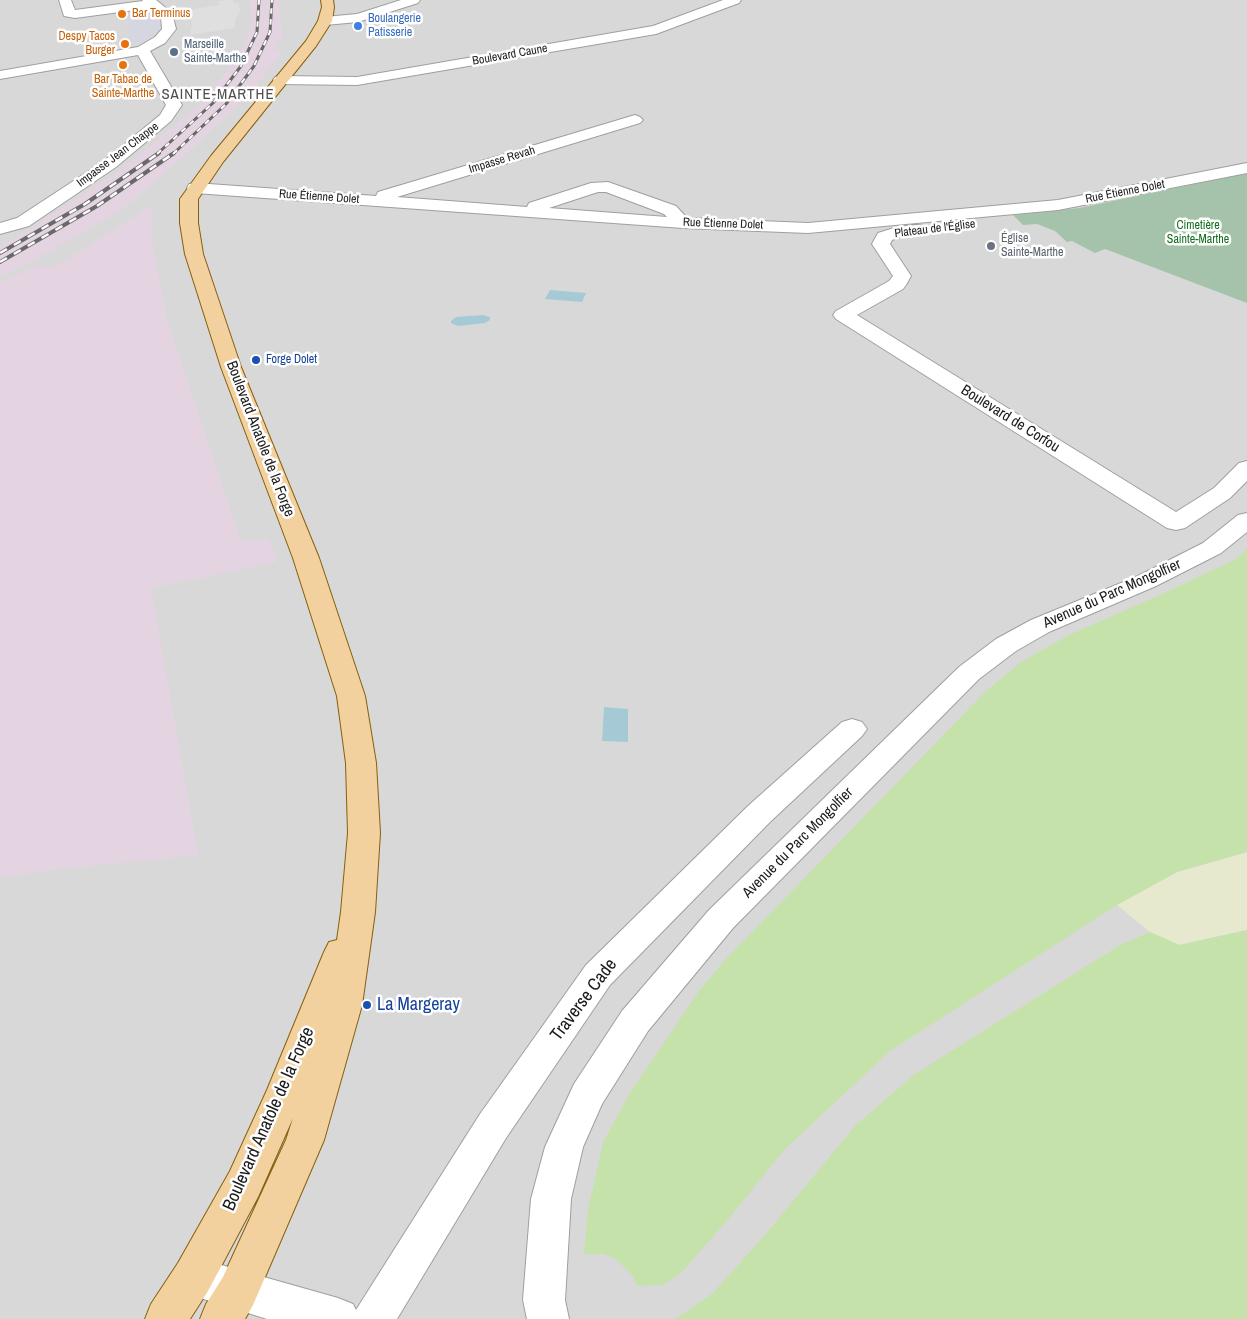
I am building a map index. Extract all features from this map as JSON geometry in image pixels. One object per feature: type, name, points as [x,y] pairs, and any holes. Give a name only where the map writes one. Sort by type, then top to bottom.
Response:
[{"type":"main road","name":"Boulevard Anatole de la Forge","points":[[229,1305],[305,1140],[344,1005],[358,912],[364,833],[361,763],[351,696],[306,558],[232,367],[194,254],[189,223],[189,199],[195,188],[311,43],[327,9]]},
{"type":"main road","name":"Boulevard Anatole de la Forge","points":[[166,1319],[193,1277],[248,1175],[286,1090],[358,912]]},
{"type":"street","points":[[0,74],[142,50],[160,40],[169,29],[167,16],[150,2],[74,14],[69,13],[65,0]]},
{"type":"street","points":[[327,9],[358,18],[414,0]]},
{"type":"street","name":"Boulevard Caune","points":[[280,80],[357,82],[656,30],[735,0]]},
{"type":"street","name":"Impasse Jean Chappe","points":[[0,229],[23,222],[110,164],[166,118],[174,105],[142,50]]},
{"type":"street","name":"Impasse Revah","points":[[368,201],[635,120]]},
{"type":"street","name":"Rue Étienne Dolet","points":[[195,188],[683,223],[808,228],[1058,206],[1247,168]]},
{"type":"street","points":[[522,212],[597,187],[608,186],[670,210],[683,223]]},
{"type":"street","name":"Plateau de l'Église","points":[[843,315],[896,285],[902,276],[882,244],[884,237],[897,232],[1002,220],[1004,218],[998,212]]},
{"type":"street","name":"Boulevard de Corfou","points":[[843,315],[1176,523],[1222,493],[1247,468]]},
{"type":"street","name":"Avenue du Parc Mongolfier","points":[[548,1319],[544,1300],[551,1199],[568,1139],[587,1095],[635,1021],[721,919],[969,673],[1006,645],[1040,626],[1147,581],[1212,548],[1247,520]]},
{"type":"street","name":"Traverse Cade","points":[[373,1319],[493,1126],[598,975],[758,814],[852,729]]},
{"type":"street","points":[[193,1277],[229,1305],[338,1319]]},
{"type":"shaded area","points":[[0,0],[1247,0],[1247,1319],[0,1319]]},
{"type":"shaded area","points":[[232,0],[235,3],[239,3],[240,11],[235,20],[235,28],[190,35],[192,24],[190,16],[179,17],[174,12],[220,5],[217,1]]},
{"type":"shaded area","points":[[249,0],[279,0],[282,36],[273,49],[282,52],[251,92],[191,150],[124,208],[42,256],[0,277],[0,247],[120,171],[199,105],[239,56],[252,23]]},
{"type":"shaded area","points":[[142,8],[160,18],[162,28],[156,36],[144,42],[130,44],[127,11]]},
{"type":"shaded area","points":[[151,206],[153,249],[168,323],[241,542],[269,539],[277,562],[151,588],[198,855],[76,867],[0,877],[0,283],[35,266],[55,267]]},
{"type":"green space","name":"Cimetière Sainte-Marthe","points":[[1247,173],[1247,303],[1105,249],[1095,253],[1072,241],[1067,242],[1055,231],[1037,224],[1023,225],[1013,215],[1079,208]]},
{"type":"green space","points":[[1247,549],[1247,852],[1177,872],[1117,905],[890,1051],[784,1150],[731,1216],[681,1273],[663,1285],[637,1286],[632,1275],[616,1259],[603,1254],[584,1254],[588,1210],[603,1142],[630,1093],[699,991],[724,961],[986,691],[1021,662],[1069,635],[1236,559]]},
{"type":"green space","points":[[1247,852],[1247,930],[1179,945],[1150,932],[1117,905],[1177,872]]},
{"type":"green space","points":[[1247,930],[1247,1319],[675,1319],[713,1293],[765,1235],[856,1125],[915,1074],[1120,945],[1150,932],[1179,945]]},
{"type":"water","points":[[550,290],[586,293],[582,302],[545,299]]},
{"type":"water","points":[[483,315],[490,317],[490,320],[485,323],[458,326],[451,323],[456,317]]},
{"type":"water","points":[[604,707],[628,709],[628,742],[602,741]]},
{"type":"railway","points":[[157,154],[213,103],[241,66],[257,32],[259,0]]},
{"type":"railway","points":[[173,154],[226,104],[254,66],[270,32],[272,0]]},
{"type":"railway","points":[[0,253],[85,204],[159,153]]},
{"type":"railway","points":[[0,262],[97,206],[174,153]]},
{"type":"place","name":"Bar Terminus","points":[[122,14]]},
{"type":"place","name":"Boulangerie Patisserie","points":[[358,26]]},
{"type":"place","name":"Despy Tacos Burger","points":[[125,44]]},
{"type":"place","name":"Marseille Sainte-Marthe","points":[[174,52]]},
{"type":"place","name":"Bar Tabac de Sainte-Marthe","points":[[123,65]]},
{"type":"place","name":"Église Sainte-Marthe","points":[[991,246]]},
{"type":"place","name":"Forge Dolet","points":[[256,360]]},
{"type":"place","name":"La Margeray","points":[[367,1005]]},
{"type":"district","name":"SAINTE-MARTHE","points":[[218,95]]}]
